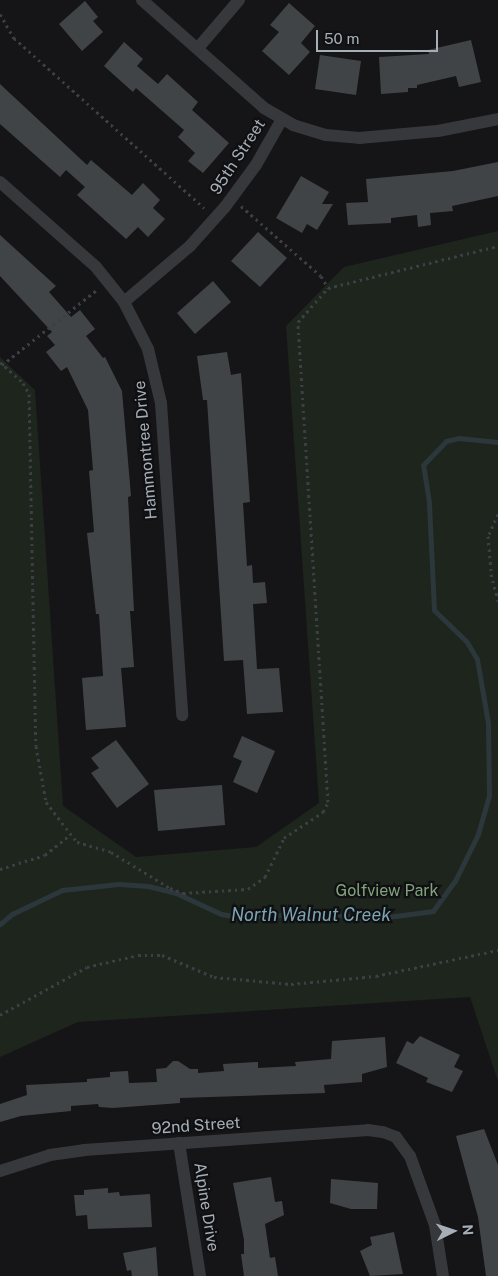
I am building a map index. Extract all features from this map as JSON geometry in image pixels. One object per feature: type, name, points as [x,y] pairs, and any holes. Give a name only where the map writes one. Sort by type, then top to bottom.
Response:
[{"type":"street","points":[[142,0],[264,108],[282,119]]},
{"type":"street","points":[[198,48],[239,0]]},
{"type":"street","name":"95th Street","points":[[124,302],[190,246],[232,198],[282,119],[326,135],[359,138],[438,131],[498,119]]},
{"type":"street","name":"Hammontree Drive","points":[[0,182],[96,267],[124,302],[148,349],[161,402],[182,715]]},
{"type":"street","name":"92nd Street","points":[[0,1171],[50,1155],[368,1130],[396,1137],[410,1156],[425,1192],[435,1225],[443,1276]]},
{"type":"street","name":"Alpine Drive","points":[[179,1144],[200,1276]]},
{"type":"path","points":[[0,14],[14,38],[204,208]]},
{"type":"path","points":[[232,198],[321,276],[328,288]]},
{"type":"path","points":[[109,284],[94,291],[1,363],[23,383],[29,394],[36,746],[46,802],[77,842],[111,852],[183,893],[248,889],[265,877],[284,838],[327,808],[298,322],[328,288],[498,246]]},
{"type":"path","points":[[498,514],[488,536],[491,574],[498,601]]},
{"type":"path","points":[[0,869],[45,855],[71,834]]},
{"type":"path","points":[[0,1015],[87,967],[138,955],[162,955],[214,977],[291,984],[376,976],[498,950]]},
{"type":"green space","name":"Golfview Park","points":[[498,231],[498,1081],[470,997],[78,1022],[0,1057],[0,357],[35,390],[63,806],[136,857],[256,847],[319,803],[286,326],[344,267]]},
{"type":"building","points":[[85,1],[98,17],[93,21],[103,32],[82,51],[59,24]]},
{"type":"building","points":[[289,3],[315,26],[301,43],[310,52],[289,75],[262,51],[279,32],[270,25]]},
{"type":"building","points":[[471,40],[481,82],[459,87],[456,76],[417,85],[417,88],[408,88],[408,92],[381,94],[379,57],[429,54],[428,50]]},
{"type":"building","points":[[124,42],[143,59],[137,66],[158,84],[167,74],[198,102],[192,110],[229,143],[203,173],[188,161],[195,153],[178,137],[184,130],[136,88],[133,92],[104,66]]},
{"type":"building","points":[[320,55],[361,61],[356,95],[315,89]]},
{"type":"building","points":[[0,84],[87,165],[91,160],[132,195],[143,183],[160,200],[153,208],[165,219],[148,237],[138,227],[126,239],[77,195],[85,187],[66,170],[60,177],[0,124]]},
{"type":"building","points":[[498,162],[498,196],[452,206],[453,211],[430,213],[431,225],[418,227],[417,215],[391,218],[391,223],[348,225],[346,203],[368,202],[366,179],[453,171]]},
{"type":"building","points":[[301,176],[329,192],[322,204],[333,204],[317,230],[307,224],[302,233],[276,218]]},
{"type":"building","points":[[258,232],[287,258],[260,287],[231,261]]},
{"type":"building","points":[[0,235],[56,286],[49,292],[71,317],[80,310],[95,329],[86,336],[103,358],[105,357],[122,391],[131,496],[128,497],[134,611],[130,611],[134,667],[121,668],[126,727],[86,730],[82,678],[103,676],[99,614],[96,614],[87,533],[94,532],[89,471],[93,470],[88,410],[67,367],[61,371],[46,352],[55,345],[47,336],[52,332],[0,276]]},
{"type":"building","points":[[213,281],[231,302],[195,334],[177,313]]},
{"type":"building","points":[[227,352],[231,375],[241,373],[250,502],[243,503],[247,566],[252,565],[253,583],[265,582],[267,603],[253,604],[257,669],[279,668],[283,712],[247,714],[243,660],[224,661],[207,400],[203,400],[197,356]]},
{"type":"building","points":[[242,736],[275,751],[257,793],[233,782],[242,761],[233,757]]},
{"type":"building","points":[[116,740],[149,784],[117,808],[91,773],[99,768],[91,758]]},
{"type":"building","points":[[222,785],[225,825],[158,831],[154,790]]},
{"type":"building","points":[[420,1036],[460,1055],[454,1067],[463,1071],[452,1092],[426,1082],[428,1078],[396,1063],[407,1041],[413,1044]]},
{"type":"building","points":[[385,1037],[387,1067],[362,1074],[362,1082],[324,1085],[325,1093],[180,1098],[180,1103],[113,1108],[99,1107],[98,1104],[71,1106],[71,1111],[21,1116],[0,1122],[0,1104],[27,1095],[26,1085],[87,1082],[87,1079],[110,1077],[110,1072],[128,1071],[129,1083],[157,1082],[156,1069],[166,1068],[173,1061],[178,1061],[190,1069],[198,1069],[198,1073],[224,1071],[223,1064],[258,1062],[258,1068],[296,1066],[295,1062],[331,1059],[332,1041]]},
{"type":"building","points":[[484,1129],[498,1165],[498,1276],[486,1276],[478,1217],[456,1136]]},
{"type":"building","points":[[271,1177],[275,1202],[282,1201],[284,1215],[265,1224],[270,1258],[275,1257],[278,1276],[244,1276],[241,1254],[244,1254],[244,1240],[233,1183]]},
{"type":"building","points":[[331,1179],[378,1183],[377,1209],[351,1209],[330,1203]]},
{"type":"building","points":[[108,1188],[108,1193],[119,1192],[120,1196],[150,1194],[152,1227],[88,1229],[87,1215],[76,1216],[74,1195],[84,1195],[84,1190]]},
{"type":"building","points":[[394,1232],[403,1274],[370,1276],[360,1251],[372,1245],[370,1237]]},
{"type":"building","points":[[156,1247],[158,1276],[132,1276],[131,1270],[127,1271],[123,1253]]},
{"type":"waterway","name":"North Walnut Creek","points":[[0,924],[12,914],[62,890],[119,884],[148,886],[176,893],[221,914],[240,917],[318,913],[372,919],[433,911],[455,881],[478,834],[489,796],[488,723],[477,659],[466,641],[434,610],[429,502],[423,465],[446,441],[459,438],[498,442]]}]
